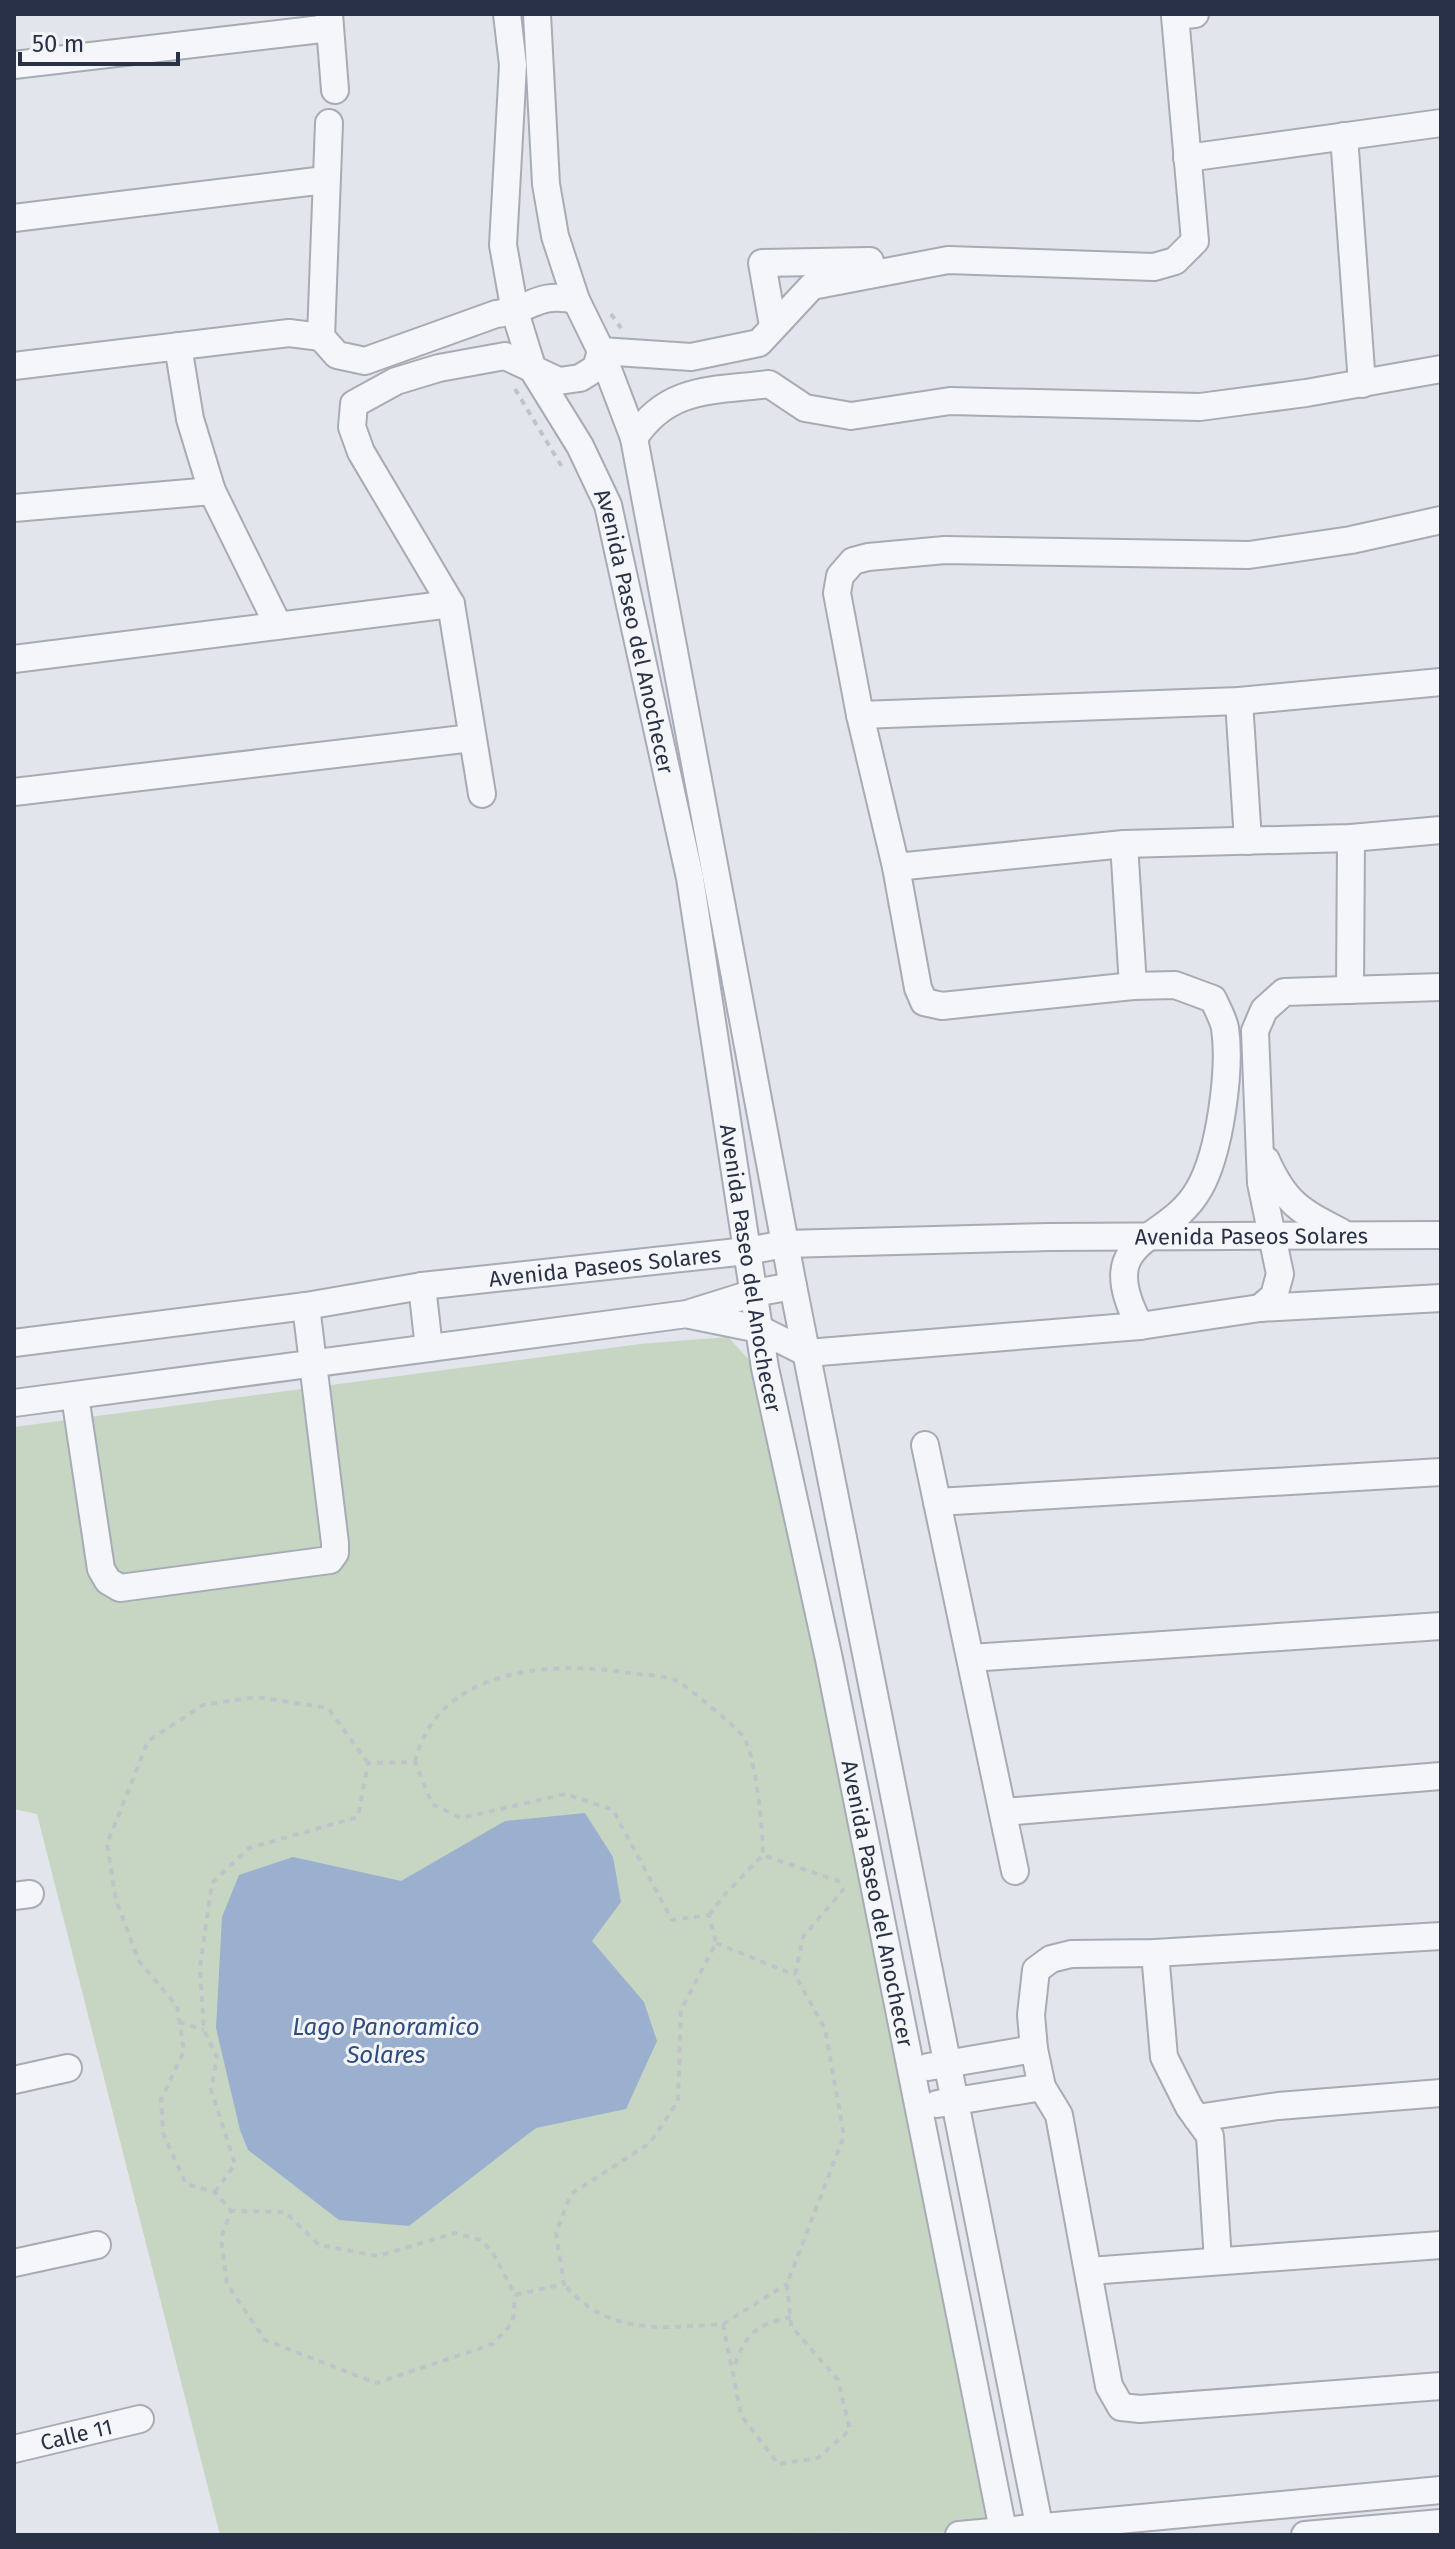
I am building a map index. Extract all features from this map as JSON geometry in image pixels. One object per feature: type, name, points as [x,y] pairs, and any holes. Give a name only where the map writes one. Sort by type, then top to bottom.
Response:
[{"type":"street","name":"Avenida Paseo del Anochecer","points":[[507,14],[513,65],[503,245],[515,312],[533,370],[580,446],[608,505],[690,878],[759,1329],[1004,2534]]},
{"type":"street","name":"Avenida Paseo del Anochecer","points":[[537,14],[546,184],[555,236],[576,300],[601,351],[634,438],[793,1286],[952,2102],[1041,2531]]},
{"type":"street","points":[[769,384],[762,263],[948,260],[1154,267],[1175,261],[1195,241],[1175,16],[1195,14]]},
{"type":"street","points":[[14,65],[329,21],[335,90]]},
{"type":"street","points":[[321,337],[329,123]]},
{"type":"street","points":[[1187,158],[1441,123]]},
{"type":"street","points":[[1344,136],[1362,384]]},
{"type":"street","points":[[14,218],[325,180]]},
{"type":"street","points":[[482,794],[451,604],[388,501],[352,427],[354,404],[396,381],[439,368],[505,356],[559,381],[580,378],[596,368],[601,351],[691,357],[766,335],[812,286],[948,260]]},
{"type":"street","points":[[14,366],[289,333],[321,337],[337,355],[365,361],[496,314],[515,312],[534,299],[556,295],[576,300]]},
{"type":"street","points":[[425,338],[439,368]]},
{"type":"street","points":[[178,346],[190,419],[212,491],[278,625]]},
{"type":"street","points":[[634,438],[648,417],[666,403],[695,394],[769,384],[805,408],[851,416],[950,401],[1200,407],[1362,384],[1441,369]]},
{"type":"street","points":[[14,508],[212,491]]},
{"type":"street","points":[[1140,1326],[1124,1295],[1124,1269],[1143,1237],[1175,1215],[1198,1190],[1222,1129],[1225,1027],[1213,999],[1175,985],[1133,986],[942,1006],[924,1002],[918,988],[896,867],[860,715],[837,593],[840,576],[853,561],[945,550],[1249,555],[1351,540],[1441,520]]},
{"type":"street","points":[[14,659],[451,604]]},
{"type":"street","points":[[860,715],[1239,701],[1441,682]]},
{"type":"street","points":[[1239,701],[1248,841]]},
{"type":"street","points":[[14,792],[472,738]]},
{"type":"street","points":[[896,867],[1124,844],[1351,838],[1441,830]]},
{"type":"street","points":[[1350,990],[1351,838]]},
{"type":"street","points":[[1124,844],[1133,986]]},
{"type":"street","points":[[1260,1308],[1274,1296],[1280,1274],[1261,1183],[1255,1031],[1264,1010],[1284,992],[1441,987]]},
{"type":"street","points":[[1261,1147],[1278,1187],[1296,1208],[1344,1234]]},
{"type":"street","name":"Avenida Paseos Solares","points":[[14,1343],[306,1306],[422,1286],[747,1251],[785,1244],[1441,1235]]},
{"type":"street","points":[[422,1286],[429,1348]]},
{"type":"street","points":[[14,1403],[687,1314],[754,1293],[793,1286]]},
{"type":"street","points":[[687,1314],[759,1329],[807,1353],[1140,1326],[1260,1308],[1441,1298]]},
{"type":"street","points":[[75,1396],[101,1569],[108,1581],[120,1588],[330,1560],[335,1543],[306,1306]]},
{"type":"street","points":[[925,1445],[1015,1871]]},
{"type":"street","points":[[937,1502],[1441,1472]]},
{"type":"street","points":[[971,1658],[1441,1626]]},
{"type":"street","points":[[1003,1812],[1441,1776]]},
{"type":"street","points":[[1441,1936],[1155,1953],[1071,1954],[1051,1959],[1036,1970],[1031,2015],[1042,2087],[1059,2115],[1109,2386],[1121,2407],[1140,2409],[1441,2386]]},
{"type":"street","points":[[1155,1953],[1164,2057],[1210,2136],[1218,2261]]},
{"type":"street","points":[[910,2071],[1034,2049]]},
{"type":"street","points":[[14,2080],[68,2068]]},
{"type":"street","points":[[918,2106],[1042,2087]]},
{"type":"street","points":[[1197,2118],[1278,2106],[1441,2093]]},
{"type":"street","points":[[14,2263],[97,2245]]},
{"type":"street","points":[[1089,2271],[1441,2245]]},
{"type":"street","name":"Calle 11","points":[[14,2449],[140,2419]]},
{"type":"street","points":[[959,2535],[1041,2531],[1441,2490]]},
{"type":"street","points":[[1305,2535],[1441,2523]]},
{"type":"path","points":[[604,305],[621,328]]},
{"type":"path","points":[[505,356],[518,398],[568,475]]},
{"type":"path","points":[[590,1666],[677,1680],[744,1737],[763,1819],[763,1855],[709,1915],[672,1920],[613,1810],[566,1794],[461,1818],[432,1804],[415,1762],[422,1735],[453,1700],[487,1682],[534,1667],[590,1666]]},
{"type":"path","points":[[215,2192],[235,2164],[211,2090],[217,2057],[204,2030],[200,1967],[212,1883],[249,1848],[358,1817],[368,1763],[328,1708],[256,1697],[203,1705],[148,1741],[107,1844],[116,1900],[139,1961],[177,2006],[184,2051],[161,2100],[163,2133],[186,2184],[215,2192],[231,2211],[285,2212],[319,2245],[378,2256],[455,2233],[481,2240],[493,2253],[515,2295],[513,2322],[493,2344],[376,2383],[265,2340],[227,2284],[221,2238],[231,2211]]},
{"type":"path","points":[[368,1763],[415,1762]]},
{"type":"path","points":[[763,1855],[838,1881],[843,1890],[803,1937],[795,1975]]},
{"type":"path","points":[[709,1915],[716,1943],[681,2010],[678,2101],[650,2143],[571,2194],[556,2233],[564,2284],[580,2304],[643,2329],[723,2324],[787,2284]]},
{"type":"path","points":[[716,1943],[795,1975],[825,2029],[844,2136],[787,2284],[791,2326],[838,2380],[850,2430],[818,2458],[778,2464],[741,2415],[734,2367],[723,2324]]},
{"type":"path","points":[[179,2022],[204,2030]]},
{"type":"path","points":[[515,2295],[564,2284]]},
{"type":"path","points":[[734,2367],[745,2339],[768,2322],[791,2317]]},
{"type":"green space","points":[[728,1337],[752,1363],[1004,2532],[220,2535],[37,1814],[14,1809],[14,1427],[640,1344]]},
{"type":"water","name":"Lago Panoramico Solares","points":[[585,1813],[613,1857],[621,1902],[592,1941],[644,2002],[657,2041],[626,2109],[536,2128],[409,2226],[339,2220],[248,2150],[240,2130],[216,2028],[222,1917],[239,1875],[293,1857],[401,1881],[505,1821]]}]
